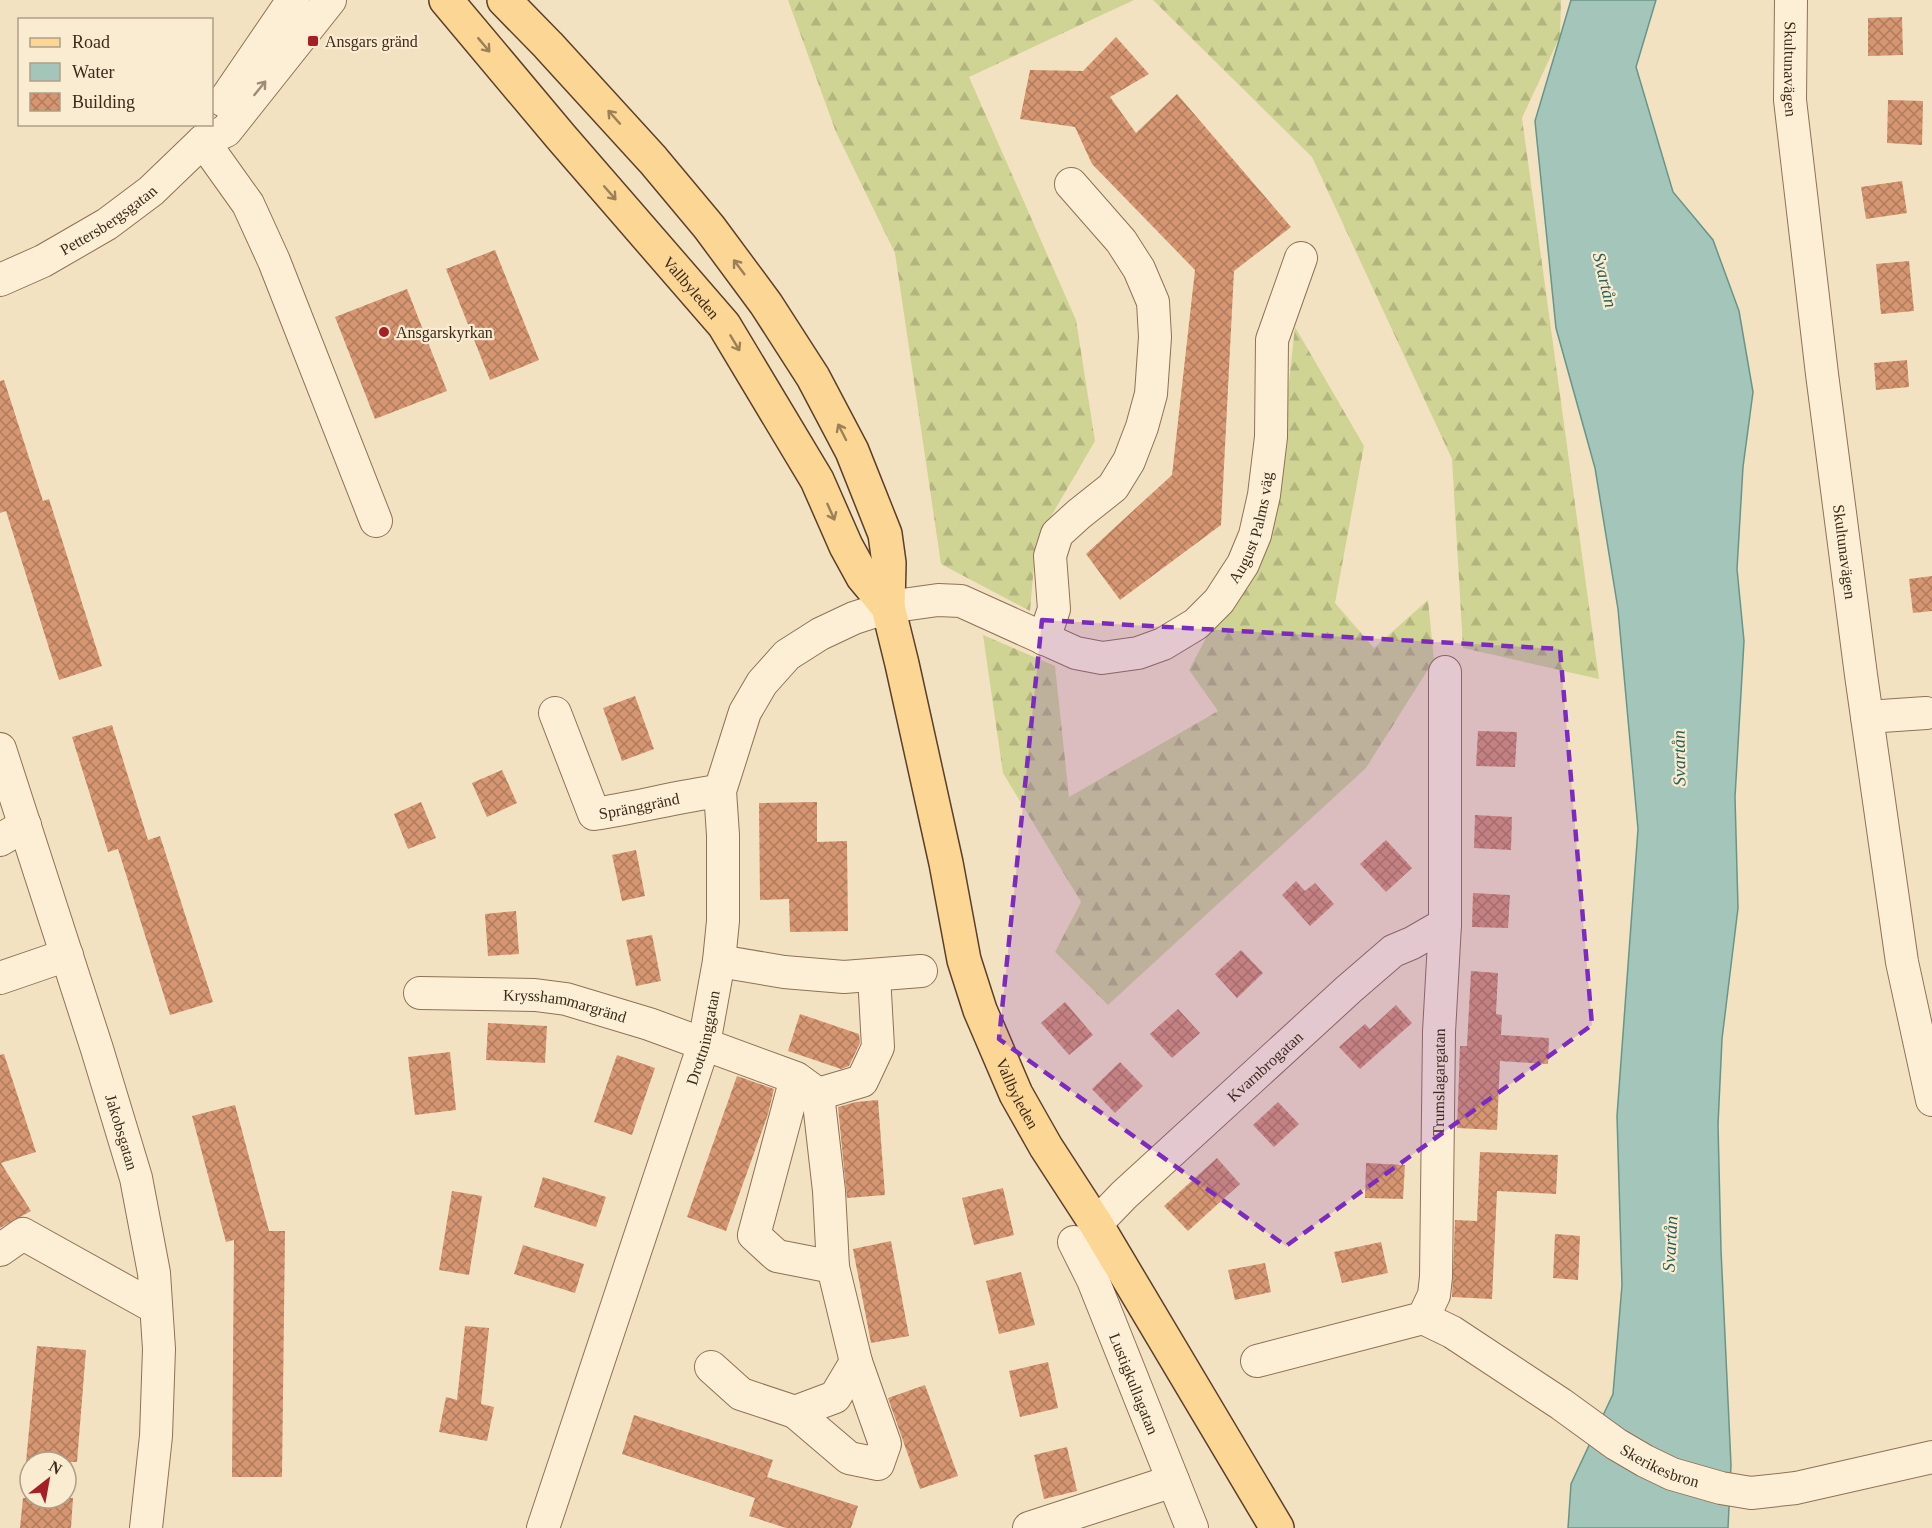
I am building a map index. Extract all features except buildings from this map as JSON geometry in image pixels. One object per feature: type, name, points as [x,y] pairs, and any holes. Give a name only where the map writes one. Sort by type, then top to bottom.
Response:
[{"type":"main road","name":"Vallbyleden","points":[[446,0],[724,325],[817,480],[846,546],[863,577],[888,607]]},
{"type":"main road","name":"Vallbyleden","points":[[504,0],[638,144],[709,227],[766,304],[813,376],[852,450],[885,534],[889,563],[888,607],[905,676],[964,960],[980,1010],[1017,1095],[1046,1147],[1085,1233],[1277,1528]]},
{"type":"street","name":"Pettersbergsgatan","points":[[213,120],[293,0]]},
{"type":"street","name":"Pettersbergsgatan","points":[[0,280],[43,261],[107,224],[151,191],[208,128],[226,131],[330,0]]},
{"type":"street","name":"Skultunavägen","points":[[1791,0],[1790,100],[1822,374],[1902,962],[1932,1100]]},
{"type":"street","points":[[208,128],[248,204],[274,261],[376,521]]},
{"type":"street","points":[[1044,639],[1054,609],[1050,556],[1057,534],[1113,487],[1129,461],[1151,394],[1155,337],[1153,302],[1139,268],[1121,241],[1071,184]]},
{"type":"street","name":"August Palms väg","points":[[888,607],[946,599],[961,602],[1076,653],[1101,658],[1138,653],[1163,644],[1196,624],[1219,601],[1243,564],[1255,535],[1264,495],[1271,436],[1272,340],[1301,258]]},
{"type":"street","name":"Drottninggatan","points":[[543,1528],[704,1044],[719,961],[723,921],[723,835],[720,791],[746,712],[762,683],[787,655],[820,634],[854,618],[888,607]]},
{"type":"street","name":"Trumslagargatan","points":[[1423,1318],[1434,1295],[1436,1277],[1439,1032],[1445,924],[1445,672]]},
{"type":"street","name":"Spränggränd","points":[[555,713],[594,814],[635,808],[686,795],[720,791]]},
{"type":"street","points":[[1867,717],[1926,713]]},
{"type":"street","name":"Jakobsgatan","points":[[0,749],[12,832],[67,956],[136,1178],[154,1274],[159,1349],[156,1436],[146,1528]]},
{"type":"street","name":"Kvarnbrogatan","points":[[1085,1233],[1358,981],[1393,951],[1445,924]]},
{"type":"street","points":[[0,978],[67,956]]},
{"type":"street","points":[[719,961],[804,974],[844,977],[921,971]]},
{"type":"street","points":[[807,1086],[862,1081],[878,1047],[874,975]]},
{"type":"street","name":"Krysshammargränd","points":[[420,993],[535,995],[566,999],[649,1024],[807,1086]]},
{"type":"street","points":[[807,1086],[754,1235],[777,1256],[833,1267]]},
{"type":"street","points":[[711,1367],[741,1394],[795,1412],[849,1458],[879,1464],[885,1444],[856,1362],[833,1267],[829,1191],[807,1086]]},
{"type":"street","name":"Lustigkullagatan","points":[[1085,1233],[1093,1280],[1192,1528]]},
{"type":"street","points":[[0,1250],[23,1234],[156,1308]]},
{"type":"street","points":[[1257,1361],[1423,1318]]},
{"type":"street","name":"Skerikesbron","points":[[1423,1318],[1452,1332],[1616,1444],[1672,1474],[1721,1488],[1751,1493],[1796,1488],[1932,1457]]},
{"type":"street","points":[[795,1412],[834,1397],[856,1362]]},
{"type":"street","points":[[1029,1528],[1173,1481]]},
{"type":"highlighted area","points":[[1042,620],[1560,649],[1592,1025],[1286,1246],[999,1039]]},
{"type":"green space","points":[[788,0],[1134,0],[969,77],[1076,320],[1095,441],[1036,542],[1030,611],[941,564],[895,253],[836,132]]},
{"type":"green space","points":[[1153,0],[1561,0],[1560,36],[1522,118],[1599,679],[1463,648],[1452,459],[1312,157]]},
{"type":"green space","points":[[1295,327],[1364,446],[1335,603],[1374,648],[1428,600],[1434,660],[1366,768],[1108,1005],[1055,952],[1081,902],[1003,773],[983,635],[1055,666],[1069,797],[1218,711],[1189,670],[1275,508]]},
{"type":"water","name":"Svartån","points":[[1571,0],[1656,0],[1636,67],[1673,192],[1713,240],[1739,311],[1753,392],[1743,467],[1737,569],[1744,641],[1735,797],[1738,908],[1722,1039],[1718,1125],[1731,1465],[1728,1528],[1568,1528],[1571,1484],[1613,1394],[1622,1285],[1617,1116],[1638,829],[1618,609],[1595,468],[1556,328],[1535,121]]},
{"type":"place","name":"Ansgars gränd","points":[[313,41]]},
{"type":"place","name":"Ansgarskyrkan","points":[[384,332]]}]
